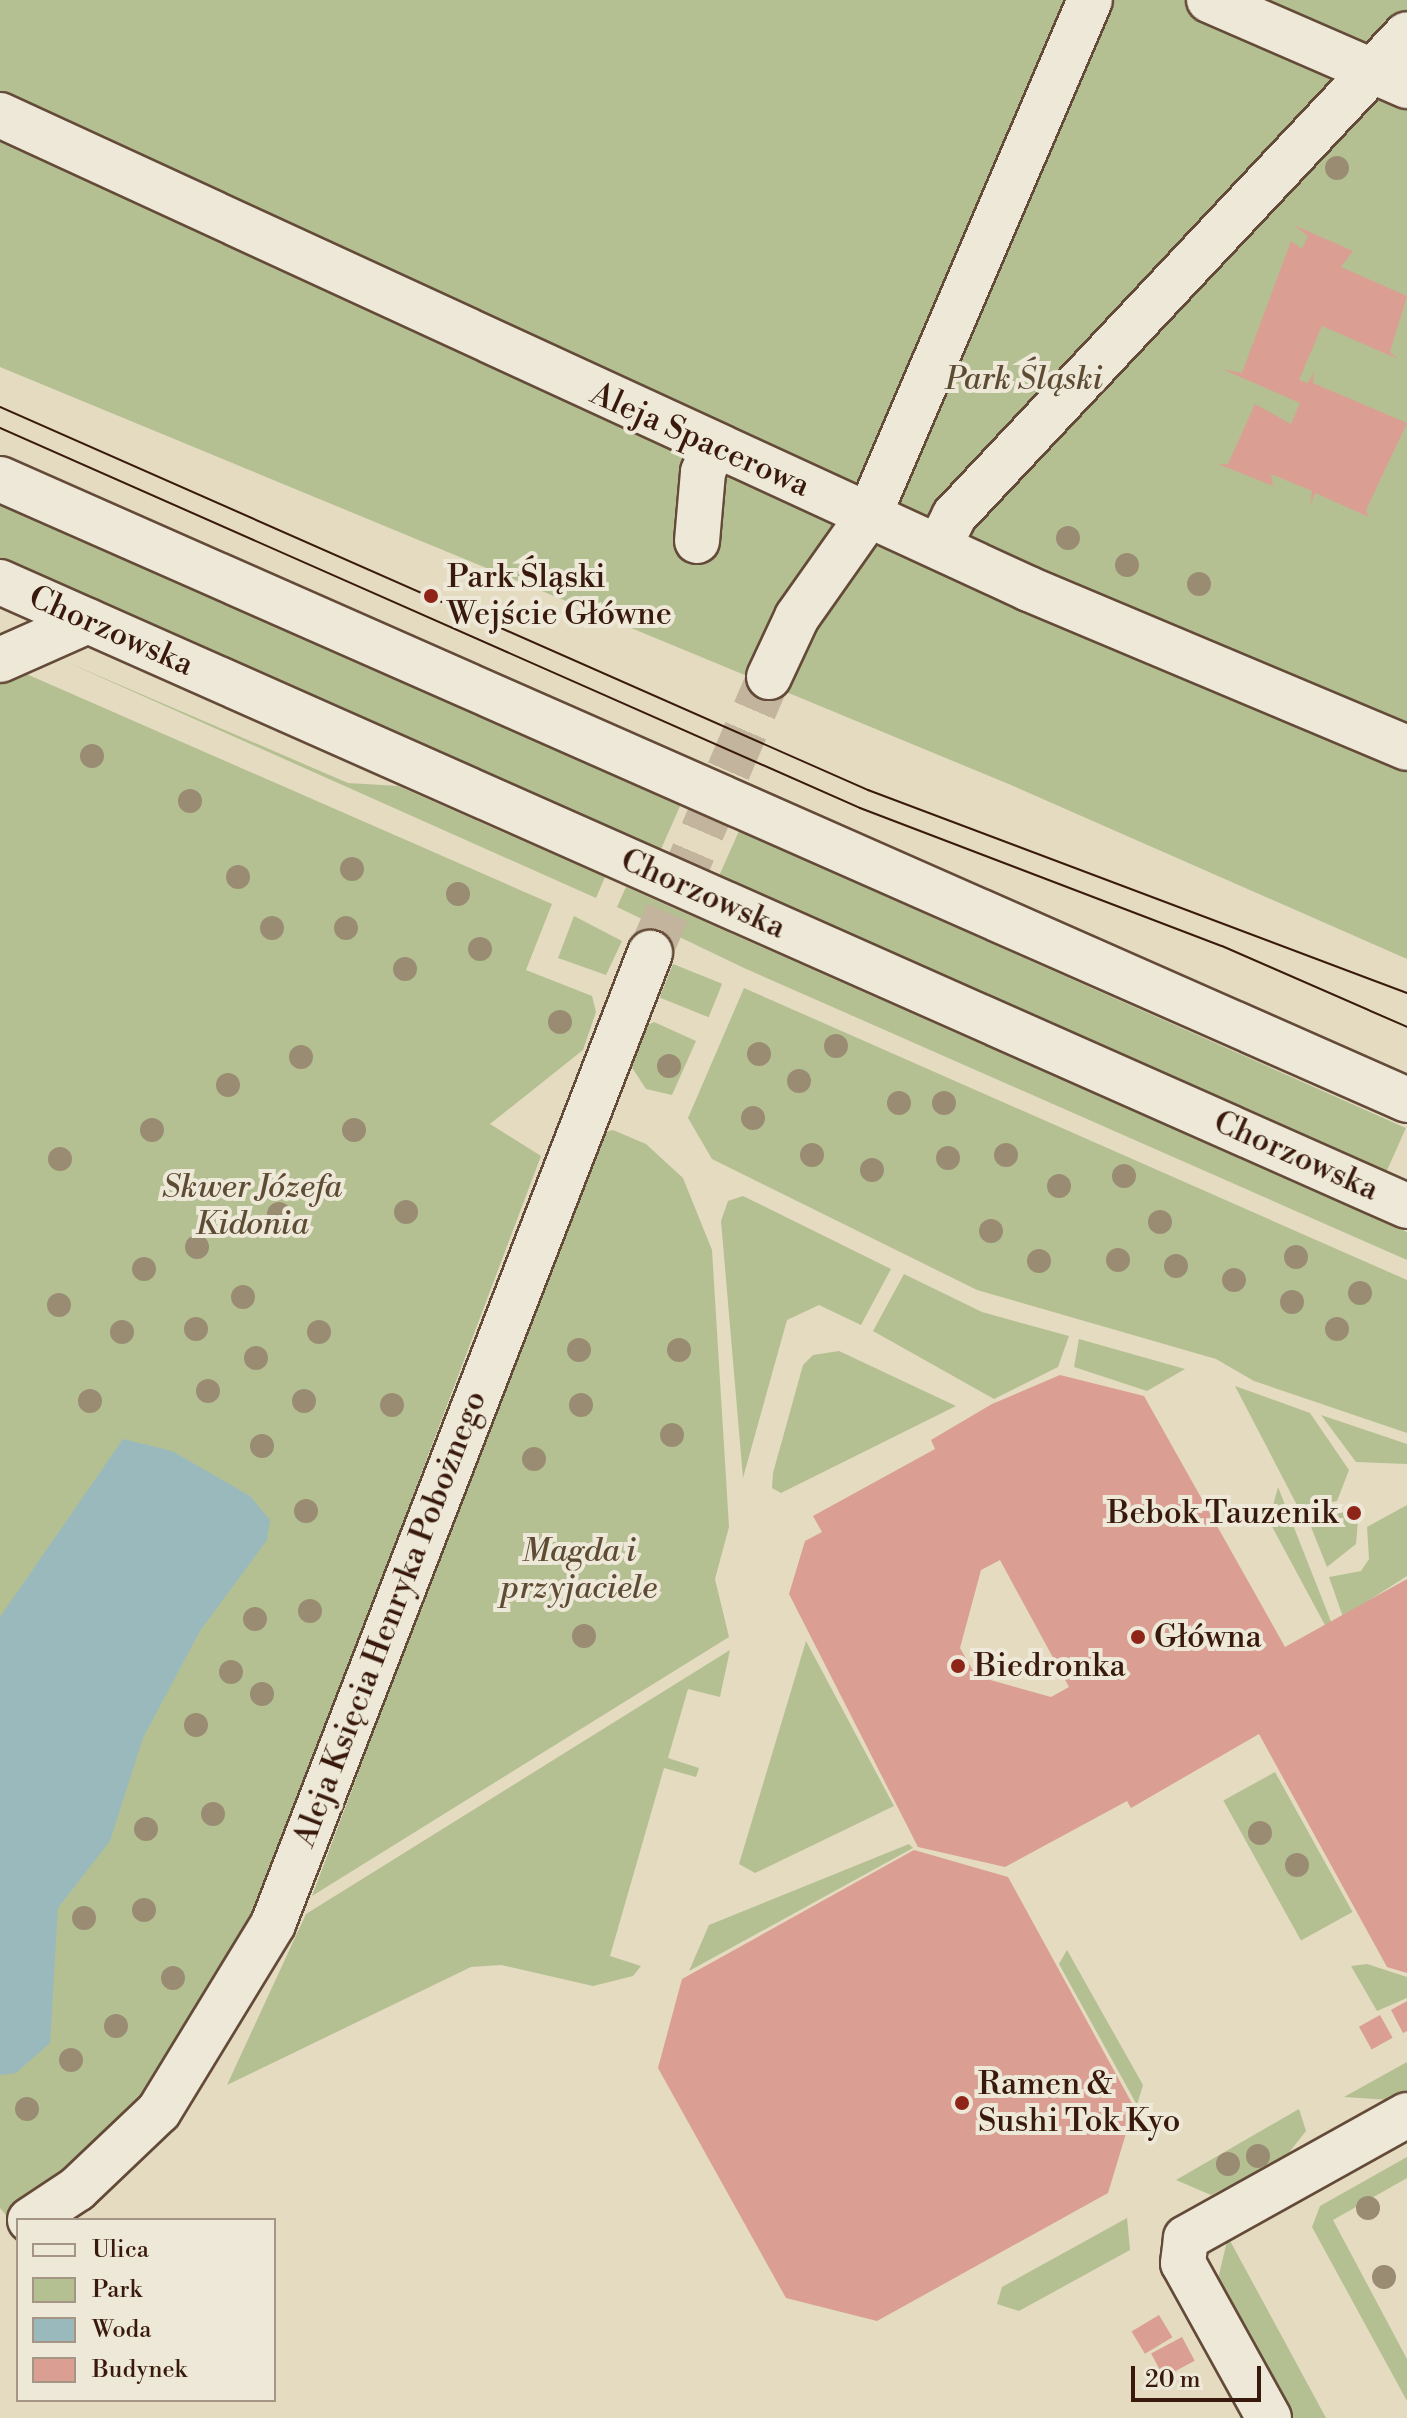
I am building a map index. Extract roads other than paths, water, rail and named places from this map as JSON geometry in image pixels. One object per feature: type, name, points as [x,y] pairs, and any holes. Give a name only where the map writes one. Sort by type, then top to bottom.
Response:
[{"type":"street","points":[[769,677],[797,617],[869,515],[1090,0]]},
{"type":"street","points":[[1209,0],[1390,78]]},
{"type":"street","points":[[939,546],[954,516],[1390,78],[1407,34]]},
{"type":"street","name":"Aleja Spacerowa","points":[[0,115],[714,446],[1407,748]]},
{"type":"street","points":[[697,541],[703,472],[714,446]]},
{"type":"street","points":[[0,479],[1407,1100]]},
{"type":"street","name":"Chorzowska","points":[[0,582],[1407,1206]]},
{"type":"street","points":[[0,660],[88,621]]},
{"type":"street","name":"Aleja Księcia Henryka Pobożnego","points":[[33,2218],[77,2189],[159,2111],[273,1924],[650,953]]},
{"type":"street","points":[[1269,2418],[1183,2263],[1186,2238],[1407,2115]]},
{"type":"water","points":[[123,1439],[172,1451],[250,1496],[270,1520],[267,1540],[200,1631],[143,1738],[110,1841],[58,1908],[50,2043],[16,2073],[0,2075],[0,1617]]},
{"type":"tunnel","points":[[650,953],[769,677]]},
{"type":"tram line","points":[[0,407],[868,790],[1407,993]]},
{"type":"tram line","points":[[0,428],[860,808],[1222,946],[1407,1027]]},
{"type":"place","name":"Park Śląski Wejście Główne","points":[[431,596]]},
{"type":"place","name":"Bebok Tauzenik","points":[[1354,1513]]},
{"type":"place","name":"Główna","points":[[1138,1637]]},
{"type":"place","name":"Biedronka","points":[[958,1666]]},
{"type":"place","name":"Ramen & Sushi Tok Kyo","points":[[962,2103]]},
{"type":"park label","name":"Park Śląski","points":[[1024,379]]},
{"type":"park label","name":"Skwer Józefa Kidonia","points":[[252,1206]]},
{"type":"park label","name":"Magda i przyjaciele","points":[[579,1570]]}]
